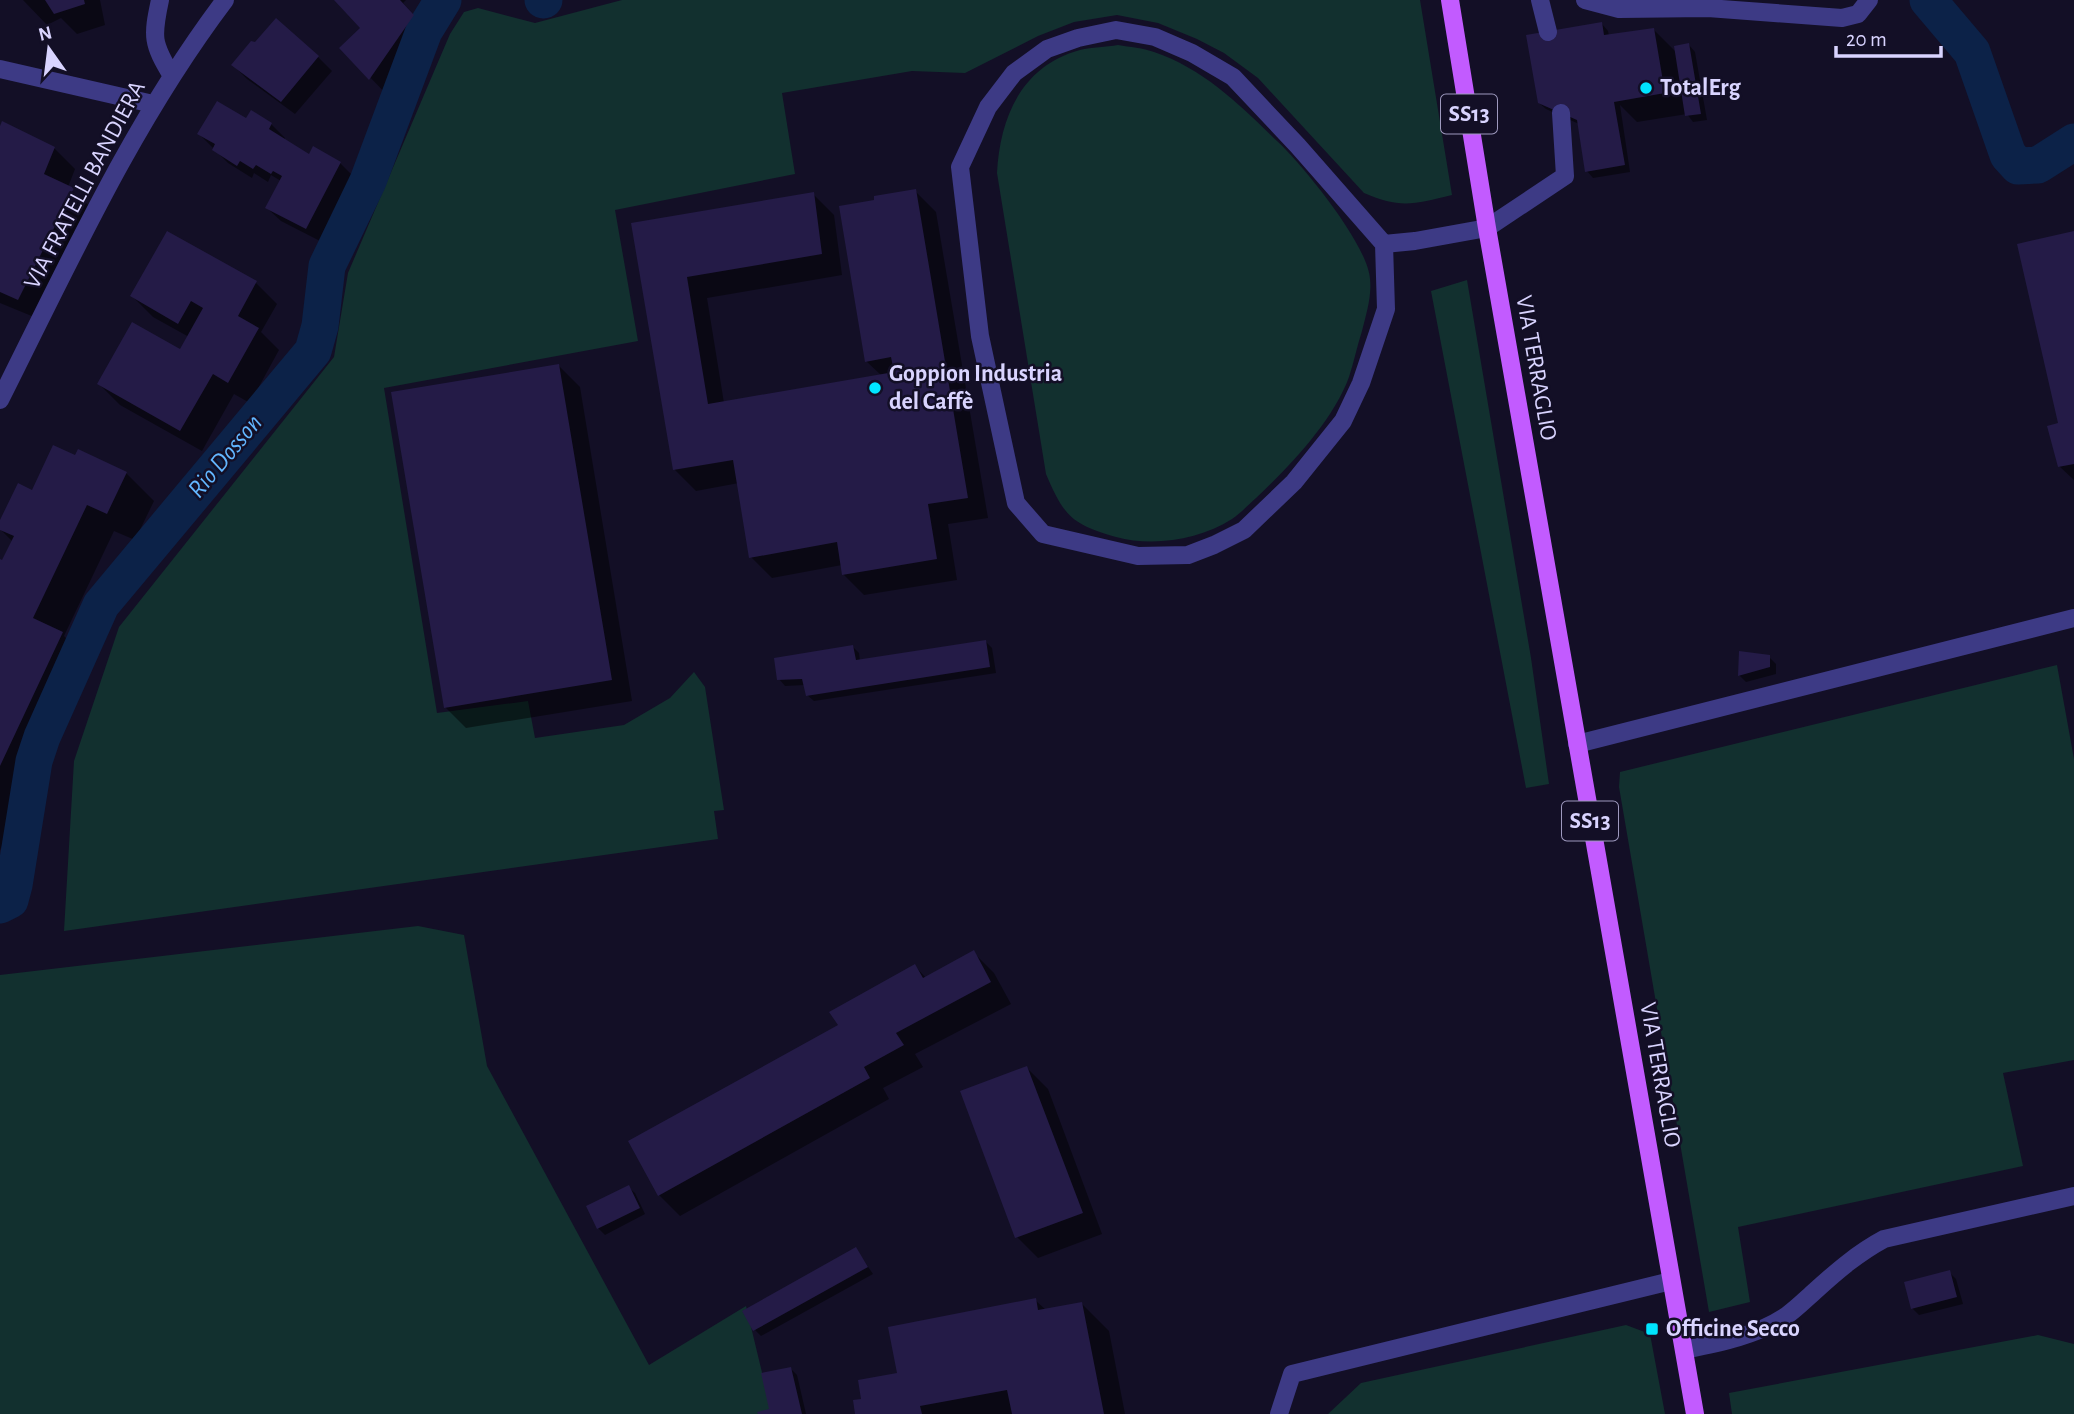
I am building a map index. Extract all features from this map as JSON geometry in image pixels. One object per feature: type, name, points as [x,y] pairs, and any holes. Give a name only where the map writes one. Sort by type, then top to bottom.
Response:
[{"type":"main road","name":"VIA TERRAGLIO","points":[[1450,0],[1487,228],[1695,1414]]},
{"type":"street","points":[[160,0],[153,33],[160,57],[172,76]]},
{"type":"street","name":"VIA FRATELLI BANDIERA","points":[[0,400],[111,178],[153,104],[225,0]]},
{"type":"street","points":[[1540,0],[1548,32]]},
{"type":"street","points":[[1585,0],[1619,9],[1708,8],[1842,18],[1858,14],[1868,2]]},
{"type":"street","points":[[1116,30],[1155,37],[1192,53],[1233,77],[1298,145],[1384,244],[1386,309],[1357,393],[1343,421],[1294,482],[1244,530],[1188,555],[1138,556],[1043,534],[1016,503],[979,336],[960,167],[988,107],[1014,73],[1047,49],[1078,38],[1116,30]]},
{"type":"street","points":[[0,69],[153,104]]},
{"type":"street","points":[[1384,244],[1487,228],[1565,176],[1561,113]]},
{"type":"street","points":[[1577,744],[2074,618]]},
{"type":"street","points":[[1684,1350],[1723,1342],[1786,1316],[1853,1259],[1884,1239],[2074,1196]]},
{"type":"street","points":[[1279,1414],[1292,1374],[1671,1281]]},
{"type":"green space","points":[[622,0],[1420,0],[1452,195],[1428,201],[1398,203],[1364,193],[1258,78],[1224,53],[1158,23],[1117,15],[1074,22],[1038,36],[965,73],[912,71],[782,93],[795,174],[615,210],[638,341],[384,388],[437,713],[528,701],[535,738],[624,725],[670,698],[694,672],[705,687],[724,810],[714,811],[718,839],[64,931],[74,761],[119,627],[334,357],[348,273],[450,34],[464,12],[478,8],[535,23]]},
{"type":"green space","points":[[1118,45],[1150,51],[1172,59],[1205,78],[1249,114],[1288,152],[1332,206],[1358,246],[1370,279],[1368,305],[1349,377],[1322,426],[1269,485],[1232,519],[1205,532],[1176,540],[1130,540],[1089,528],[1071,516],[1058,500],[1046,474],[997,173],[1009,114],[1029,81],[1060,58],[1080,50]]},
{"type":"green space","points":[[1467,280],[1531,658],[1549,784],[1526,788],[1431,291]]},
{"type":"green space","points":[[2057,665],[2074,759],[2074,1060],[2003,1073],[2023,1166],[1738,1227],[1750,1302],[1709,1312],[1619,787],[1620,772]]},
{"type":"green space","points":[[418,926],[464,935],[487,1066],[649,1365],[746,1306],[772,1414],[0,1414],[0,975]]},
{"type":"green space","points":[[1626,1325],[1650,1334],[1665,1414],[1328,1414],[1361,1383]]},
{"type":"green space","points":[[2038,1335],[2074,1344],[2074,1414],[1732,1414],[1729,1393]]},
{"type":"building","points":[[45,0],[84,0],[85,4],[54,14]]},
{"type":"building","points":[[334,0],[400,0],[414,15],[369,80],[339,48],[360,28]]},
{"type":"building","points":[[276,18],[319,56],[281,102],[231,65],[251,41],[255,42]]},
{"type":"building","points":[[1602,22],[1604,35],[1654,28],[1665,93],[1614,102],[1625,165],[1585,172],[1577,120],[1538,103],[1526,35]]},
{"type":"building","points":[[1689,43],[1701,114],[1685,116],[1674,46]]},
{"type":"building","points":[[217,101],[246,118],[251,110],[272,123],[269,129],[309,154],[313,146],[341,162],[306,229],[265,208],[282,176],[273,171],[271,174],[256,165],[253,169],[240,161],[237,166],[212,150],[215,144],[197,134]]},
{"type":"building","points":[[2,121],[55,147],[44,174],[74,188],[18,300],[0,292]]},
{"type":"building","name":"Goppion Industria del Caffè","points":[[916,189],[968,498],[928,504],[937,559],[842,575],[837,542],[749,558],[733,460],[673,470],[631,223],[814,192],[822,254],[687,277],[708,404],[894,372],[891,357],[865,362],[839,206],[874,200],[874,196]]},
{"type":"building","points":[[167,231],[257,281],[238,316],[259,328],[228,383],[213,374],[180,431],[97,384],[132,322],[180,349],[203,308],[191,301],[178,324],[130,296]]},
{"type":"building","points":[[2074,231],[2074,464],[2058,467],[2047,426],[2058,423],[2017,244]]},
{"type":"building","points":[[559,364],[612,680],[444,708],[391,392]]},
{"type":"building","points":[[53,445],[75,455],[78,449],[127,472],[107,514],[87,505],[33,618],[63,632],[0,766],[0,559],[2,560],[14,536],[0,530],[0,520],[18,483],[32,490]]},
{"type":"building","points":[[986,640],[990,667],[806,696],[802,679],[777,680],[774,658],[853,645],[856,660]]},
{"type":"building","points":[[1739,651],[1770,655],[1770,667],[1738,676]]},
{"type":"building","points":[[974,950],[991,982],[896,1033],[904,1045],[864,1067],[870,1078],[658,1196],[628,1141],[838,1025],[829,1012],[915,964],[923,978]]},
{"type":"building","points":[[1027,1066],[1083,1213],[1015,1238],[960,1091]]},
{"type":"building","points":[[629,1185],[640,1208],[597,1229],[586,1206]]},
{"type":"building","points":[[856,1247],[868,1267],[753,1331],[742,1311]]},
{"type":"building","points":[[1950,1270],[1957,1297],[1911,1309],[1904,1282]]},
{"type":"building","points":[[1036,1298],[1038,1310],[1082,1302],[1104,1414],[1012,1414],[1007,1390],[920,1406],[922,1414],[855,1414],[853,1400],[861,1399],[858,1380],[897,1373],[888,1327]]},
{"type":"building","points":[[791,1367],[802,1414],[758,1414],[757,1412],[769,1409],[761,1373]]},
{"type":"waterway","name":"Rio Dosson","points":[[0,905],[10,900],[14,885],[34,761],[42,737],[101,605],[313,351],[320,326],[327,266],[368,181],[424,31],[443,0]]},
{"type":"waterway","name":"Rio Dosson","points":[[1928,0],[1972,52],[2008,155],[2018,166],[2038,165],[2074,142]]},
{"type":"place","name":"TotalErg","points":[[1646,88]]},
{"type":"place","name":"Goppion Industria del Caffè","points":[[875,388]]},
{"type":"place","name":"Officine Secco","points":[[1652,1329]]}]
